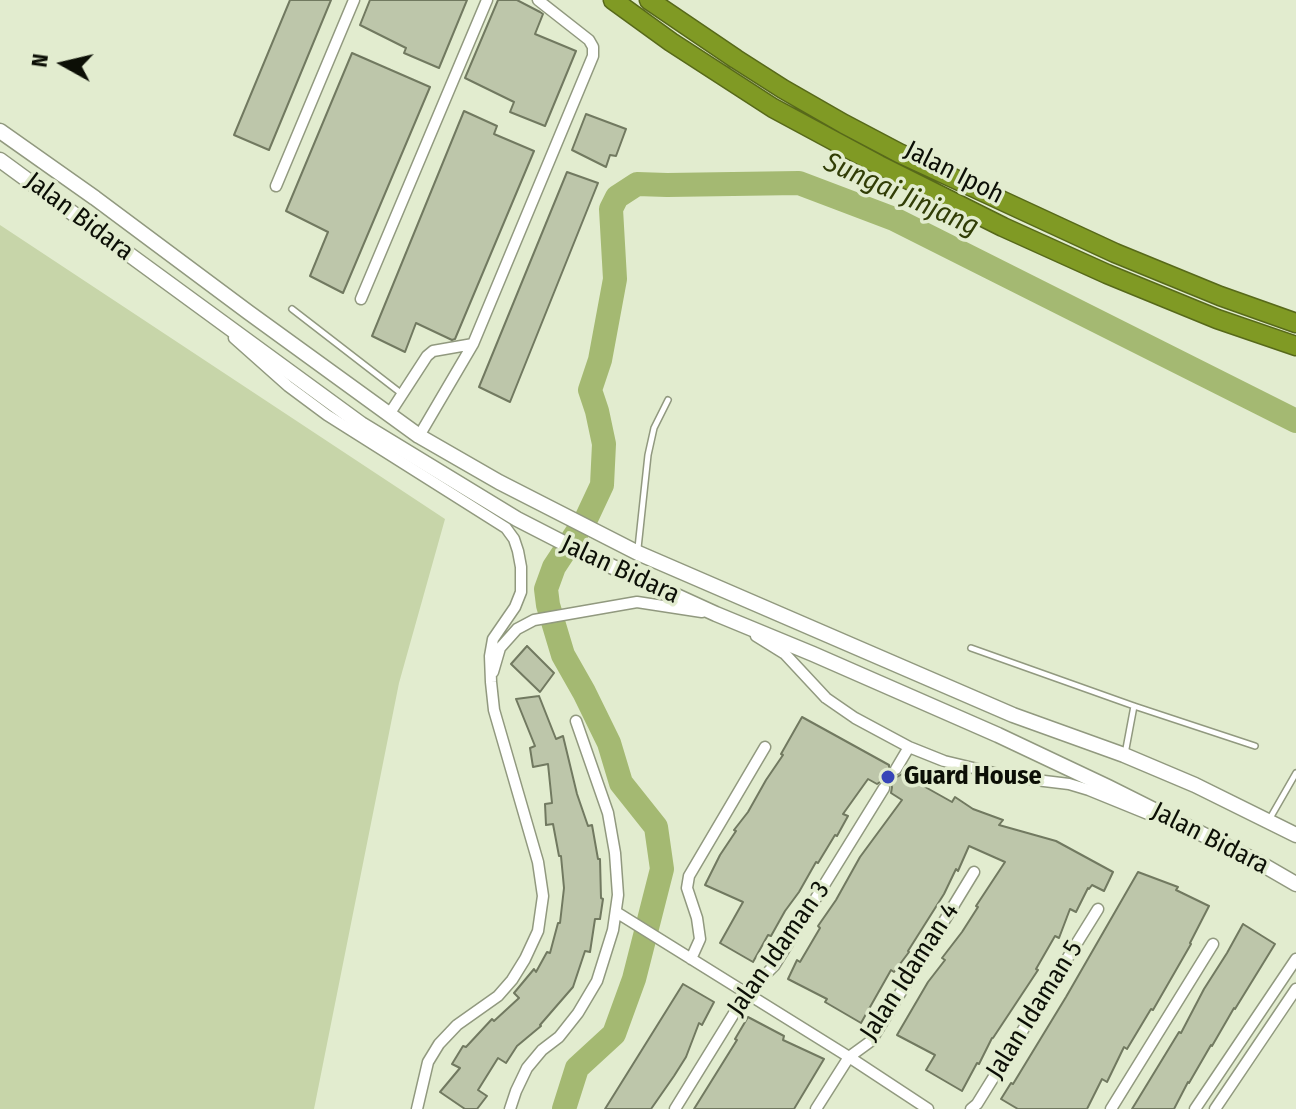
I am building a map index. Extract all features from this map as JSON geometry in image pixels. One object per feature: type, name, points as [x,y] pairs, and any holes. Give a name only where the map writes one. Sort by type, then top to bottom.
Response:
[{"type":"highway","name":"Jalan Ipoh","points":[[613,0],[773,108],[879,165],[1003,227],[1107,274],[1217,319],[1296,346]]},
{"type":"highway","name":"Jalan Ipoh","points":[[649,0],[783,89],[899,153],[1115,253],[1296,323]]},
{"type":"main road","name":"Jalan Bidara","points":[[0,131],[419,436],[558,513],[638,553],[1013,715],[1124,755],[1195,785],[1296,835]]},
{"type":"main road","name":"Jalan Bidara","points":[[0,160],[361,424],[544,535],[716,614],[998,735],[1108,787],[1296,884]]},
{"type":"main road","points":[[390,413],[384,421],[392,435],[428,456],[517,519]]},
{"type":"street","points":[[276,186],[354,0]]},
{"type":"street","points":[[361,299],[487,0]]},
{"type":"street","points":[[419,436],[473,344],[593,56],[589,40],[538,0]]},
{"type":"street","points":[[206,312],[277,377],[327,415],[506,528],[518,551],[521,592],[515,607],[493,639],[491,682],[494,710],[538,862],[543,896],[538,931],[525,959],[498,996],[457,1025],[439,1044],[428,1062],[417,1109]]},
{"type":"street","points":[[390,413],[433,351],[473,344]]},
{"type":"street","points":[[491,682],[500,648],[517,629],[534,620],[637,602],[716,614],[785,654],[826,698],[855,718],[909,747],[944,761],[1000,775],[1069,784],[1089,790],[1214,840]]},
{"type":"street","points":[[510,1109],[527,1068],[542,1050],[559,1037],[597,981],[608,952],[616,912],[615,853],[608,813],[576,721]]},
{"type":"street","points":[[691,959],[700,939],[687,888],[689,876],[765,747]]},
{"type":"street","points":[[896,769],[909,747]]},
{"type":"street","name":"Jalan Idaman 3","points":[[675,1109],[746,994],[774,966],[884,788]]},
{"type":"street","name":"Jalan Idaman 4","points":[[816,1109],[849,1057],[871,1041],[974,872]]},
{"type":"street","name":"Jalan Idaman 5","points":[[971,1109],[1098,909]]},
{"type":"street","points":[[616,912],[928,1109]]},
{"type":"street","points":[[1111,1109],[1213,944]]},
{"type":"street","points":[[1195,1109],[1296,959]]},
{"type":"street","points":[[1215,1109],[1296,989]]},
{"type":"lane","points":[[292,309],[402,394]]},
{"type":"lane","points":[[638,553],[648,455],[654,428],[668,400]]},
{"type":"lane","points":[[971,648],[1255,746]]},
{"type":"lane","points":[[1124,755],[1134,706]]},
{"type":"lane","points":[[1268,821],[1296,773]]},
{"type":"green space","points":[[0,225],[445,519],[399,683],[314,1109],[0,1109]]},
{"type":"building","points":[[290,0],[331,0],[269,150],[234,135]]},
{"type":"building","points":[[370,0],[467,0],[439,68],[404,53],[406,48],[360,25]]},
{"type":"building","points":[[498,0],[517,0],[540,12],[543,14],[535,34],[576,51],[545,126],[510,112],[514,102],[465,78]]},
{"type":"building","points":[[352,53],[430,87],[343,293],[310,276],[328,232],[286,211]]},
{"type":"building","points":[[464,111],[497,126],[494,134],[534,151],[455,339],[416,323],[405,352],[372,336]]},
{"type":"building","points":[[586,114],[626,129],[616,156],[610,155],[606,167],[572,150]]},
{"type":"building","points":[[567,172],[598,183],[510,402],[479,387]]},
{"type":"building","points":[[527,646],[554,673],[540,692],[511,664]]},
{"type":"building","points":[[539,696],[556,739],[563,736],[577,794],[588,826],[592,825],[600,859],[603,899],[600,919],[595,919],[590,952],[585,951],[573,987],[541,1026],[517,1046],[506,1063],[498,1058],[478,1090],[487,1096],[477,1109],[465,1109],[440,1092],[460,1068],[452,1064],[463,1046],[466,1047],[492,1019],[494,1021],[519,998],[514,993],[534,969],[536,972],[547,952],[550,953],[560,923],[564,888],[561,856],[553,824],[546,825],[545,804],[552,803],[548,764],[533,767],[530,748],[535,746],[516,699]]},
{"type":"building","points":[[802,717],[889,765],[893,776],[902,774],[952,802],[955,797],[973,809],[1003,820],[999,825],[1056,841],[1113,872],[1104,891],[1092,885],[1076,912],[1070,909],[1059,938],[1055,936],[1038,970],[992,1038],[962,1091],[926,1070],[935,1055],[897,1035],[928,982],[945,960],[942,958],[962,932],[1005,862],[969,846],[958,871],[956,869],[909,952],[894,972],[891,970],[861,1023],[825,1002],[827,999],[788,979],[860,857],[902,800],[891,793],[889,782],[883,780],[877,784],[868,779],[843,814],[848,816],[837,836],[816,862],[753,962],[720,943],[743,902],[705,885],[734,830],[783,755]]},
{"type":"building","points":[[1138,872],[1178,887],[1176,890],[1209,906],[1191,944],[1153,1010],[1127,1049],[1124,1047],[1107,1082],[1102,1079],[1087,1109],[1018,1109],[1001,1099],[1066,997]]},
{"type":"building","points":[[1243,924],[1275,944],[1174,1109],[1132,1109],[1181,1033]]},
{"type":"building","points":[[683,984],[714,1002],[702,1025],[699,1023],[686,1057],[651,1109],[605,1109]]},
{"type":"building","points":[[748,1017],[784,1036],[783,1040],[824,1059],[794,1109],[694,1109],[737,1040]]},
{"type":"waterway","name":"Sungai Jinjang","points":[[564,1109],[577,1068],[614,1034],[634,979],[662,869],[656,827],[621,783],[609,743],[563,655],[546,589],[554,567],[587,517],[602,485],[604,444],[590,390],[600,360],[615,279],[611,209],[617,197],[637,184],[799,183],[894,219],[1296,421]]},
{"type":"tunnel","points":[[884,788],[896,769]]},
{"type":"place","name":"Guard House","points":[[888,777]]}]
